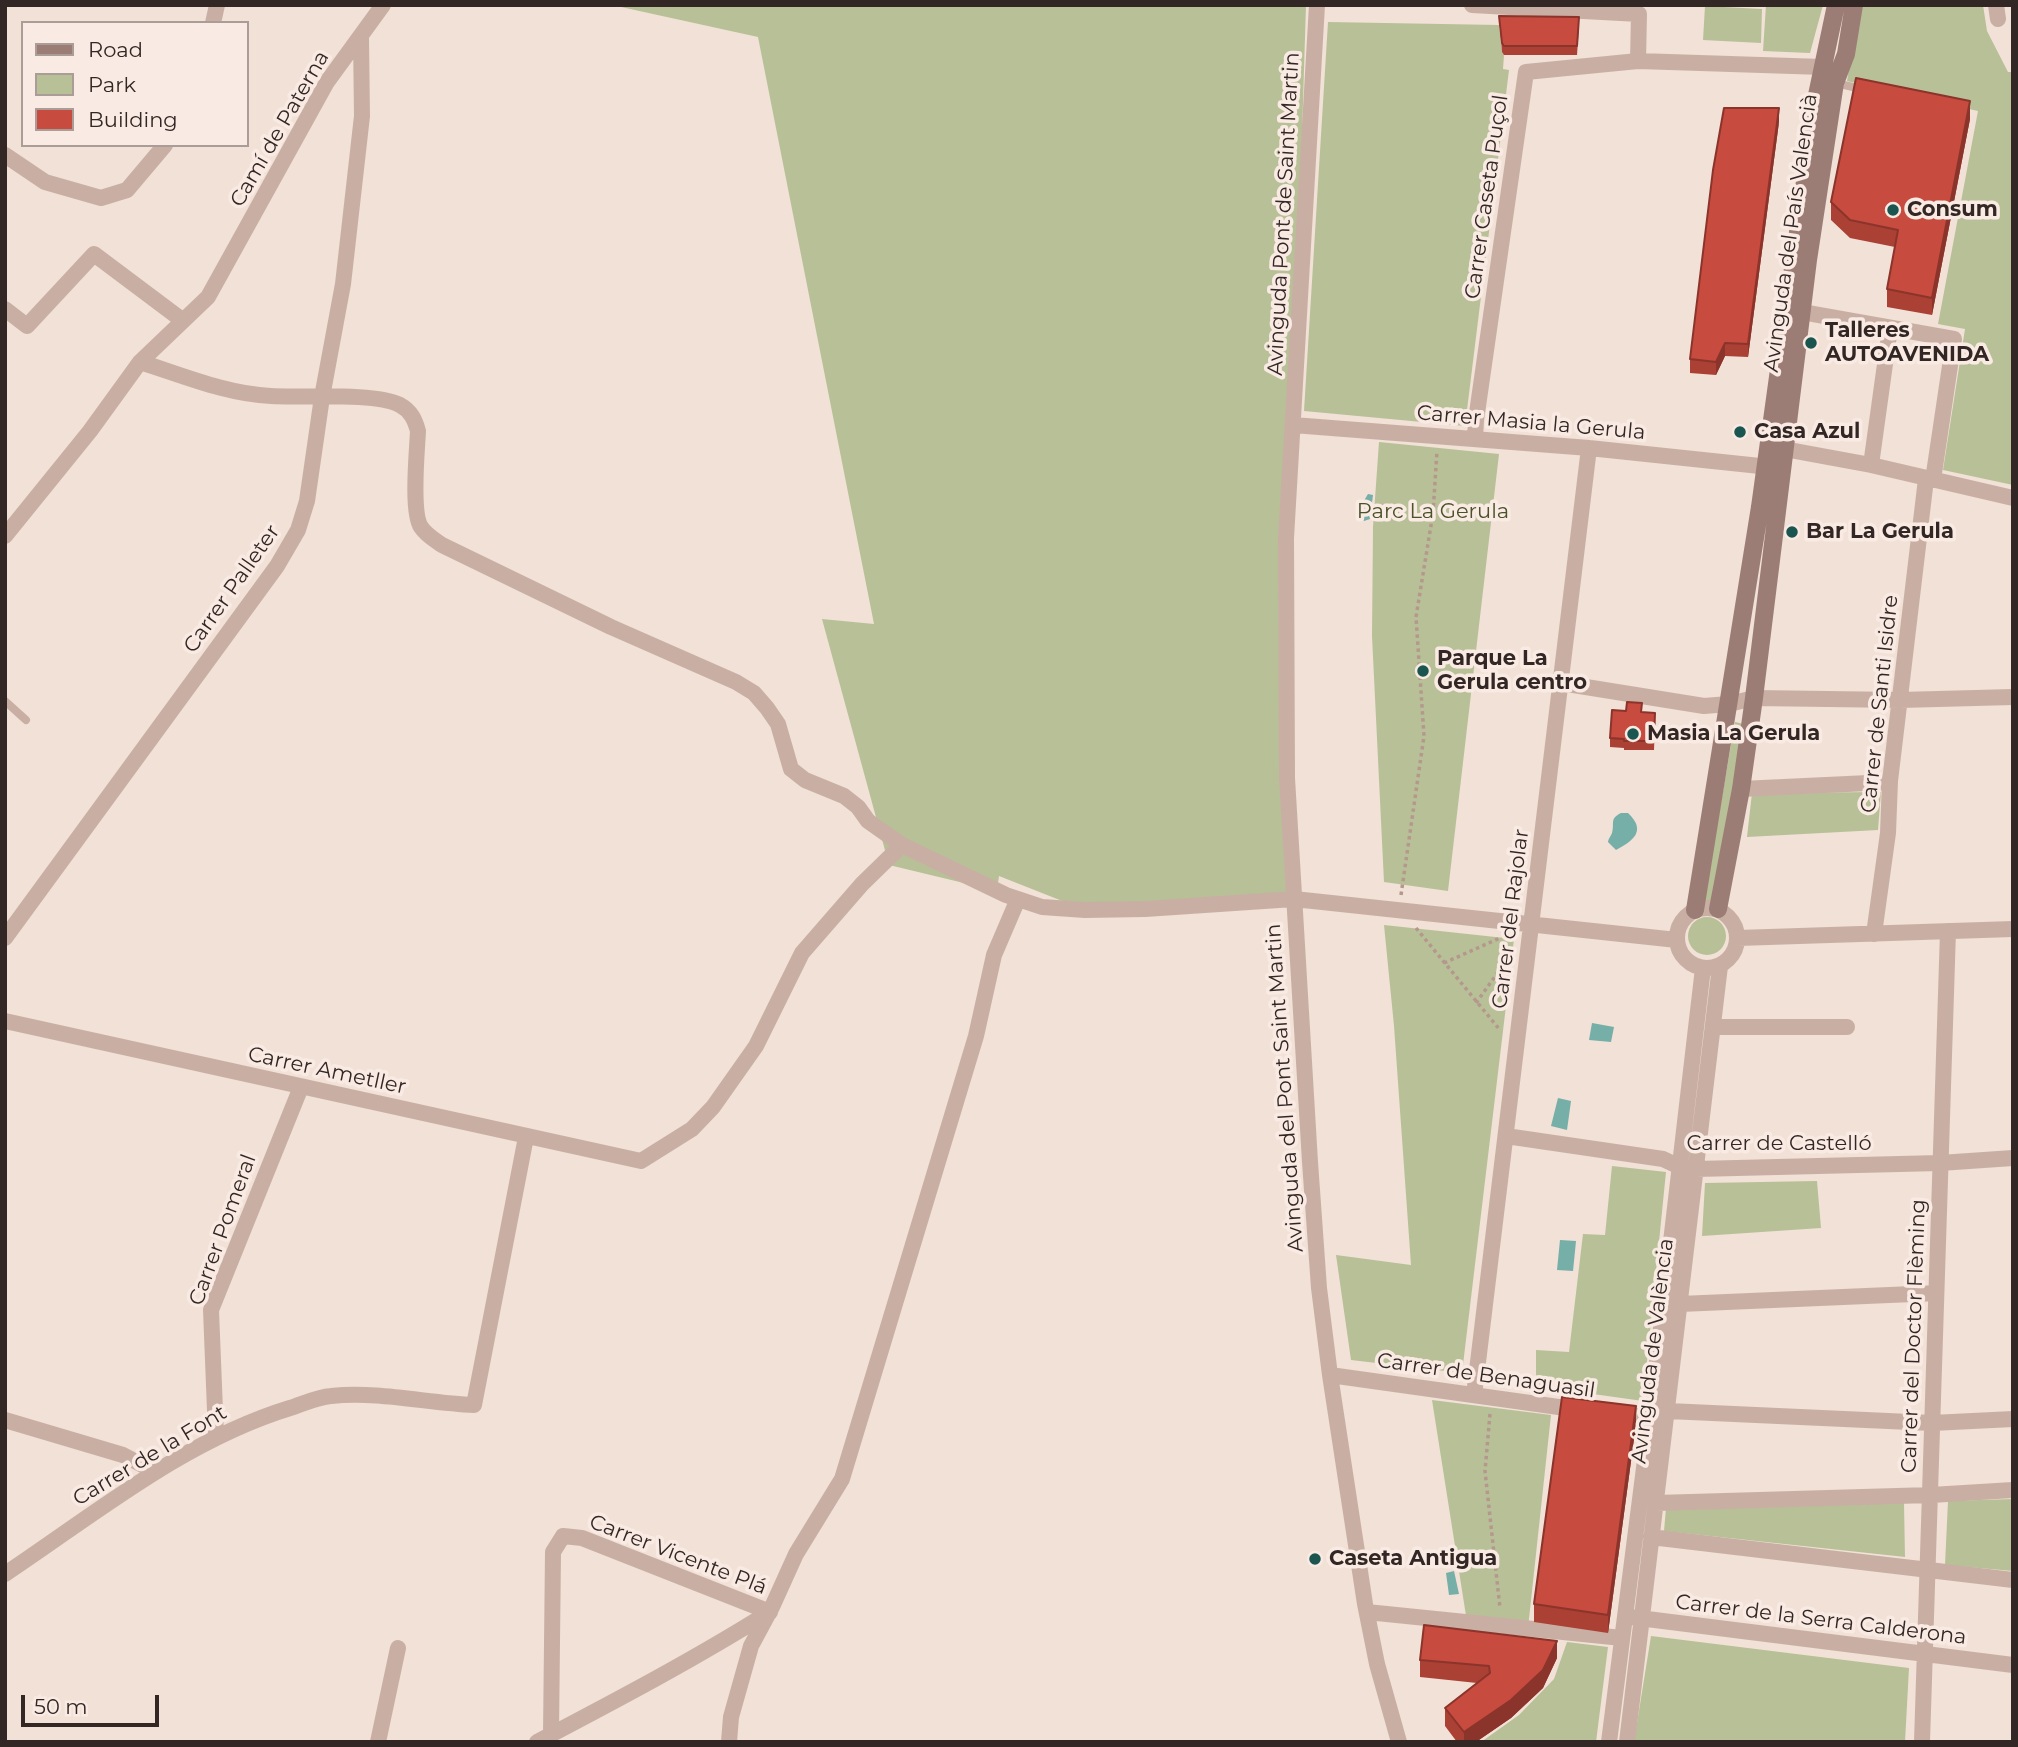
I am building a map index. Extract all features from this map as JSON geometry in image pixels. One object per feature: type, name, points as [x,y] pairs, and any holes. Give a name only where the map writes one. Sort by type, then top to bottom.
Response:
[{"type":"street","name":"Camí de Paterna","points":[[5,536],[90,431],[140,362],[208,297],[327,82],[383,5]]},
{"type":"street","name":"Avinguda Pont de Saint Martin","points":[[1293,425],[1317,5]]},
{"type":"street","points":[[1472,5],[1639,14],[1638,61]]},
{"type":"street","name":"Avinguda del País Valencià","points":[[1718,909],[1741,789],[1754,698],[1774,468],[1823,67],[1836,5]]},
{"type":"street","points":[[1823,67],[1838,48],[1844,15],[1853,5]]},
{"type":"street","name":"Avinguda del País Valencià","points":[[1695,910],[1729,704],[1774,468],[1784,449],[1835,83],[1846,54],[1853,5]]},
{"type":"street","name":"Carrer Palleter","points":[[5,938],[277,566],[299,530],[307,501],[322,397],[343,284],[362,116],[361,38]]},
{"type":"street","name":"Carrer Caseta Puçol","points":[[1475,439],[1526,72],[1638,61],[1823,67]]},
{"type":"street","points":[[5,155],[45,182],[101,198],[127,190],[163,147]]},
{"type":"street","points":[[5,309],[27,326],[94,254],[182,320]]},
{"type":"street","points":[[1802,312],[1890,328],[1871,465]]},
{"type":"street","name":"Carrer de Santi Isidre","points":[[1874,934],[1888,833],[1900,700],[1929,480],[1954,339],[1890,328]]},
{"type":"street","points":[[140,362],[228,390],[270,396],[388,401],[402,406],[414,418],[418,431],[416,512],[420,527],[430,537],[611,627],[736,681],[754,693],[767,708],[778,724],[791,769],[805,780],[844,796],[858,807],[868,821],[902,845],[1018,898],[1042,907],[1085,910],[1294,899],[1399,908],[1677,940]]},
{"type":"street","name":"Carrer Masia la Gerula","points":[[1293,425],[1438,435],[1774,468]]},
{"type":"street","name":"Avinguda del Pont Saint Martin","points":[[1293,425],[1286,565],[1287,778],[1319,1288],[1367,1612],[1377,1664],[1399,1742]]},
{"type":"street","name":"Carrer del Rajolar","points":[[1474,1395],[1589,449]]},
{"type":"street","points":[[1784,449],[1871,465],[2013,498]]},
{"type":"street","points":[[1561,683],[1704,706],[1754,698],[1900,700],[2013,697]]},
{"type":"street","points":[[1741,789],[1891,782]]},
{"type":"street","name":"Carrer Ametller","points":[[5,1021],[641,1161],[692,1129],[713,1107],[755,1045],[802,953],[862,884],[902,845]]},
{"type":"street","points":[[729,1742],[731,1717],[751,1646],[770,1612],[796,1554],[842,1479],[976,1036],[994,955],[1018,898]]},
{"type":"street","points":[[1718,909],[1732,920],[1738,938],[1733,954],[1712,967],[1688,962],[1682,955],[1677,940],[1681,922],[1695,910],[1718,909]]},
{"type":"street","points":[[1738,938],[2013,929]]},
{"type":"street","name":"Carrer del Doctor Flèming","points":[[1922,1742],[1948,931]]},
{"type":"street","name":"Avinguda de València","points":[[1609,1742],[1622,1638],[1633,1618],[1656,1503],[1660,1412],[1680,1304],[1688,1168],[1713,1027],[1712,967]]},
{"type":"street","name":"Avinguda de València","points":[[1627,1742],[1633,1618],[1712,967]]},
{"type":"street","points":[[1713,1027],[1847,1027]]},
{"type":"street","name":"Carrer Pomeral","points":[[216,1436],[211,1310],[301,1087]]},
{"type":"street","name":"Carrer de Castelló","points":[[1506,1136],[1663,1159],[1688,1168],[1940,1163],[2013,1158]]},
{"type":"street","name":"Carrer de la Font","points":[[5,1574],[156,1472],[216,1436],[257,1418],[329,1396],[389,1397],[435,1404],[474,1405],[526,1137]]},
{"type":"street","points":[[1680,1304],[1936,1293]]},
{"type":"street","name":"Carrer de Benaguasil","points":[[1330,1375],[1634,1417],[1660,1412],[1931,1423],[2013,1419]]},
{"type":"street","points":[[5,1420],[123,1455],[156,1472]]},
{"type":"street","points":[[1656,1503],[2013,1490]]},
{"type":"street","name":"Carrer Vicente Plá","points":[[544,1738],[553,1552],[563,1536],[582,1538],[770,1612]]},
{"type":"street","points":[[1651,1537],[2013,1580]]},
{"type":"street","points":[[544,1738],[673,1669],[770,1612]]},
{"type":"street","points":[[1367,1612],[1622,1638]]},
{"type":"street","name":"Carrer de la Serra Calderona","points":[[1633,1618],[2013,1665]]},
{"type":"street","points":[[378,1742],[398,1647]]},
{"type":"lane","points":[[1835,83],[1871,91]]},
{"type":"lane","points":[[5,701],[26,720]]},
{"type":"path","points":[[1438,435],[1433,513],[1416,617],[1424,736],[1399,908],[1517,1049]]},
{"type":"path","points":[[1444,963],[1532,923]]},
{"type":"path","points":[[1476,1003],[1532,923]]},
{"type":"path","points":[[1492,1398],[1485,1471],[1502,1626]]},
{"type":"green space","points":[[612,5],[1306,5],[1293,425],[1294,899],[1085,910],[999,876],[997,891],[889,865],[822,619],[874,624],[758,37]]},
{"type":"green space","points":[[1766,5],[1823,5],[1810,53],[1763,51]]},
{"type":"green space","points":[[1859,5],[1983,5],[1987,31],[2008,72],[2013,72],[2013,485],[1943,470],[1965,329],[1938,324],[1978,111],[1847,81]]},
{"type":"green space","points":[[1705,6],[1762,9],[1761,43],[1703,40]]},
{"type":"green space","points":[[1328,22],[1499,25],[1504,55],[1503,69],[1509,70],[1465,426],[1304,411]]},
{"type":"green space","name":"Parc La Gerula","points":[[1379,442],[1499,454],[1448,891],[1384,882],[1372,636],[1373,527]]},
{"type":"green space","points":[[1735,722],[1744,724],[1716,903],[1704,900]]},
{"type":"green space","points":[[1881,792],[1878,830],[1747,837],[1752,793]]},
{"type":"green space","points":[[1707,917],[1721,922],[1726,936],[1721,950],[1707,955],[1693,950],[1688,936],[1693,922]]},
{"type":"green space","points":[[1384,925],[1514,939],[1462,1373],[1351,1360],[1336,1255],[1411,1265]]},
{"type":"green space","points":[[1612,1166],[1666,1172],[1643,1401],[1536,1386],[1536,1350],[1569,1352],[1583,1234],[1605,1235]]},
{"type":"green space","points":[[1817,1181],[1821,1228],[1702,1236],[1705,1183]]},
{"type":"green space","points":[[1432,1400],[1551,1415],[1528,1628],[1467,1622]]},
{"type":"green space","points":[[2013,1499],[2013,1571],[1945,1565],[1948,1501]]},
{"type":"green space","points":[[1904,1503],[1905,1557],[1664,1531],[1666,1508]]},
{"type":"green space","points":[[1651,1636],[1909,1668],[1905,1742],[1634,1742]]},
{"type":"green space","points":[[1567,1642],[1608,1647],[1596,1742],[1481,1742],[1519,1715],[1554,1679]]},
{"type":"water","points":[[1368,494],[1373,495],[1370,519],[1364,521],[1356,514]]},
{"type":"water","points":[[1621,813],[1628,813],[1634,819],[1637,830],[1628,843],[1616,850],[1608,841],[1614,819]]},
{"type":"water","points":[[1592,1023],[1614,1027],[1611,1042],[1589,1040]]},
{"type":"water","points":[[1558,1098],[1571,1101],[1567,1130],[1551,1126]]},
{"type":"water","points":[[1560,1240],[1576,1241],[1573,1271],[1557,1270]]},
{"type":"water","points":[[1454,1571],[1459,1594],[1449,1595],[1446,1573]]},
{"type":"building","points":[[1499,16],[1579,17],[1577,46],[1504,46]]},
{"type":"building","name":"Consum","points":[[1856,78],[1970,101],[1932,298],[1887,289],[1898,230],[1850,220],[1831,202]]},
{"type":"building","points":[[1724,108],[1779,108],[1748,344],[1725,343],[1716,362],[1690,359],[1713,170]]},
{"type":"building","name":"Masia La Gerula","points":[[1627,702],[1642,703],[1641,712],[1655,713],[1654,741],[1610,738],[1612,710],[1626,711]]},
{"type":"building","points":[[1562,1397],[1636,1406],[1608,1615],[1534,1604]]},
{"type":"building","points":[[1424,1625],[1557,1641],[1543,1670],[1511,1700],[1464,1732],[1445,1708],[1490,1673],[1489,1666],[1420,1660]]},
{"type":"place","name":"Consum","points":[[1893,210]]},
{"type":"place","name":"Talleres AUTOAVENIDA","points":[[1811,343]]},
{"type":"place","name":"Casa Azul","points":[[1740,432]]},
{"type":"place","name":"Bar La Gerula","points":[[1792,532]]},
{"type":"place","name":"Parque La Gerula centro","points":[[1423,671]]},
{"type":"place","name":"Masia La Gerula","points":[[1633,734]]},
{"type":"place","name":"Caseta Antigua","points":[[1315,1559]]}]
